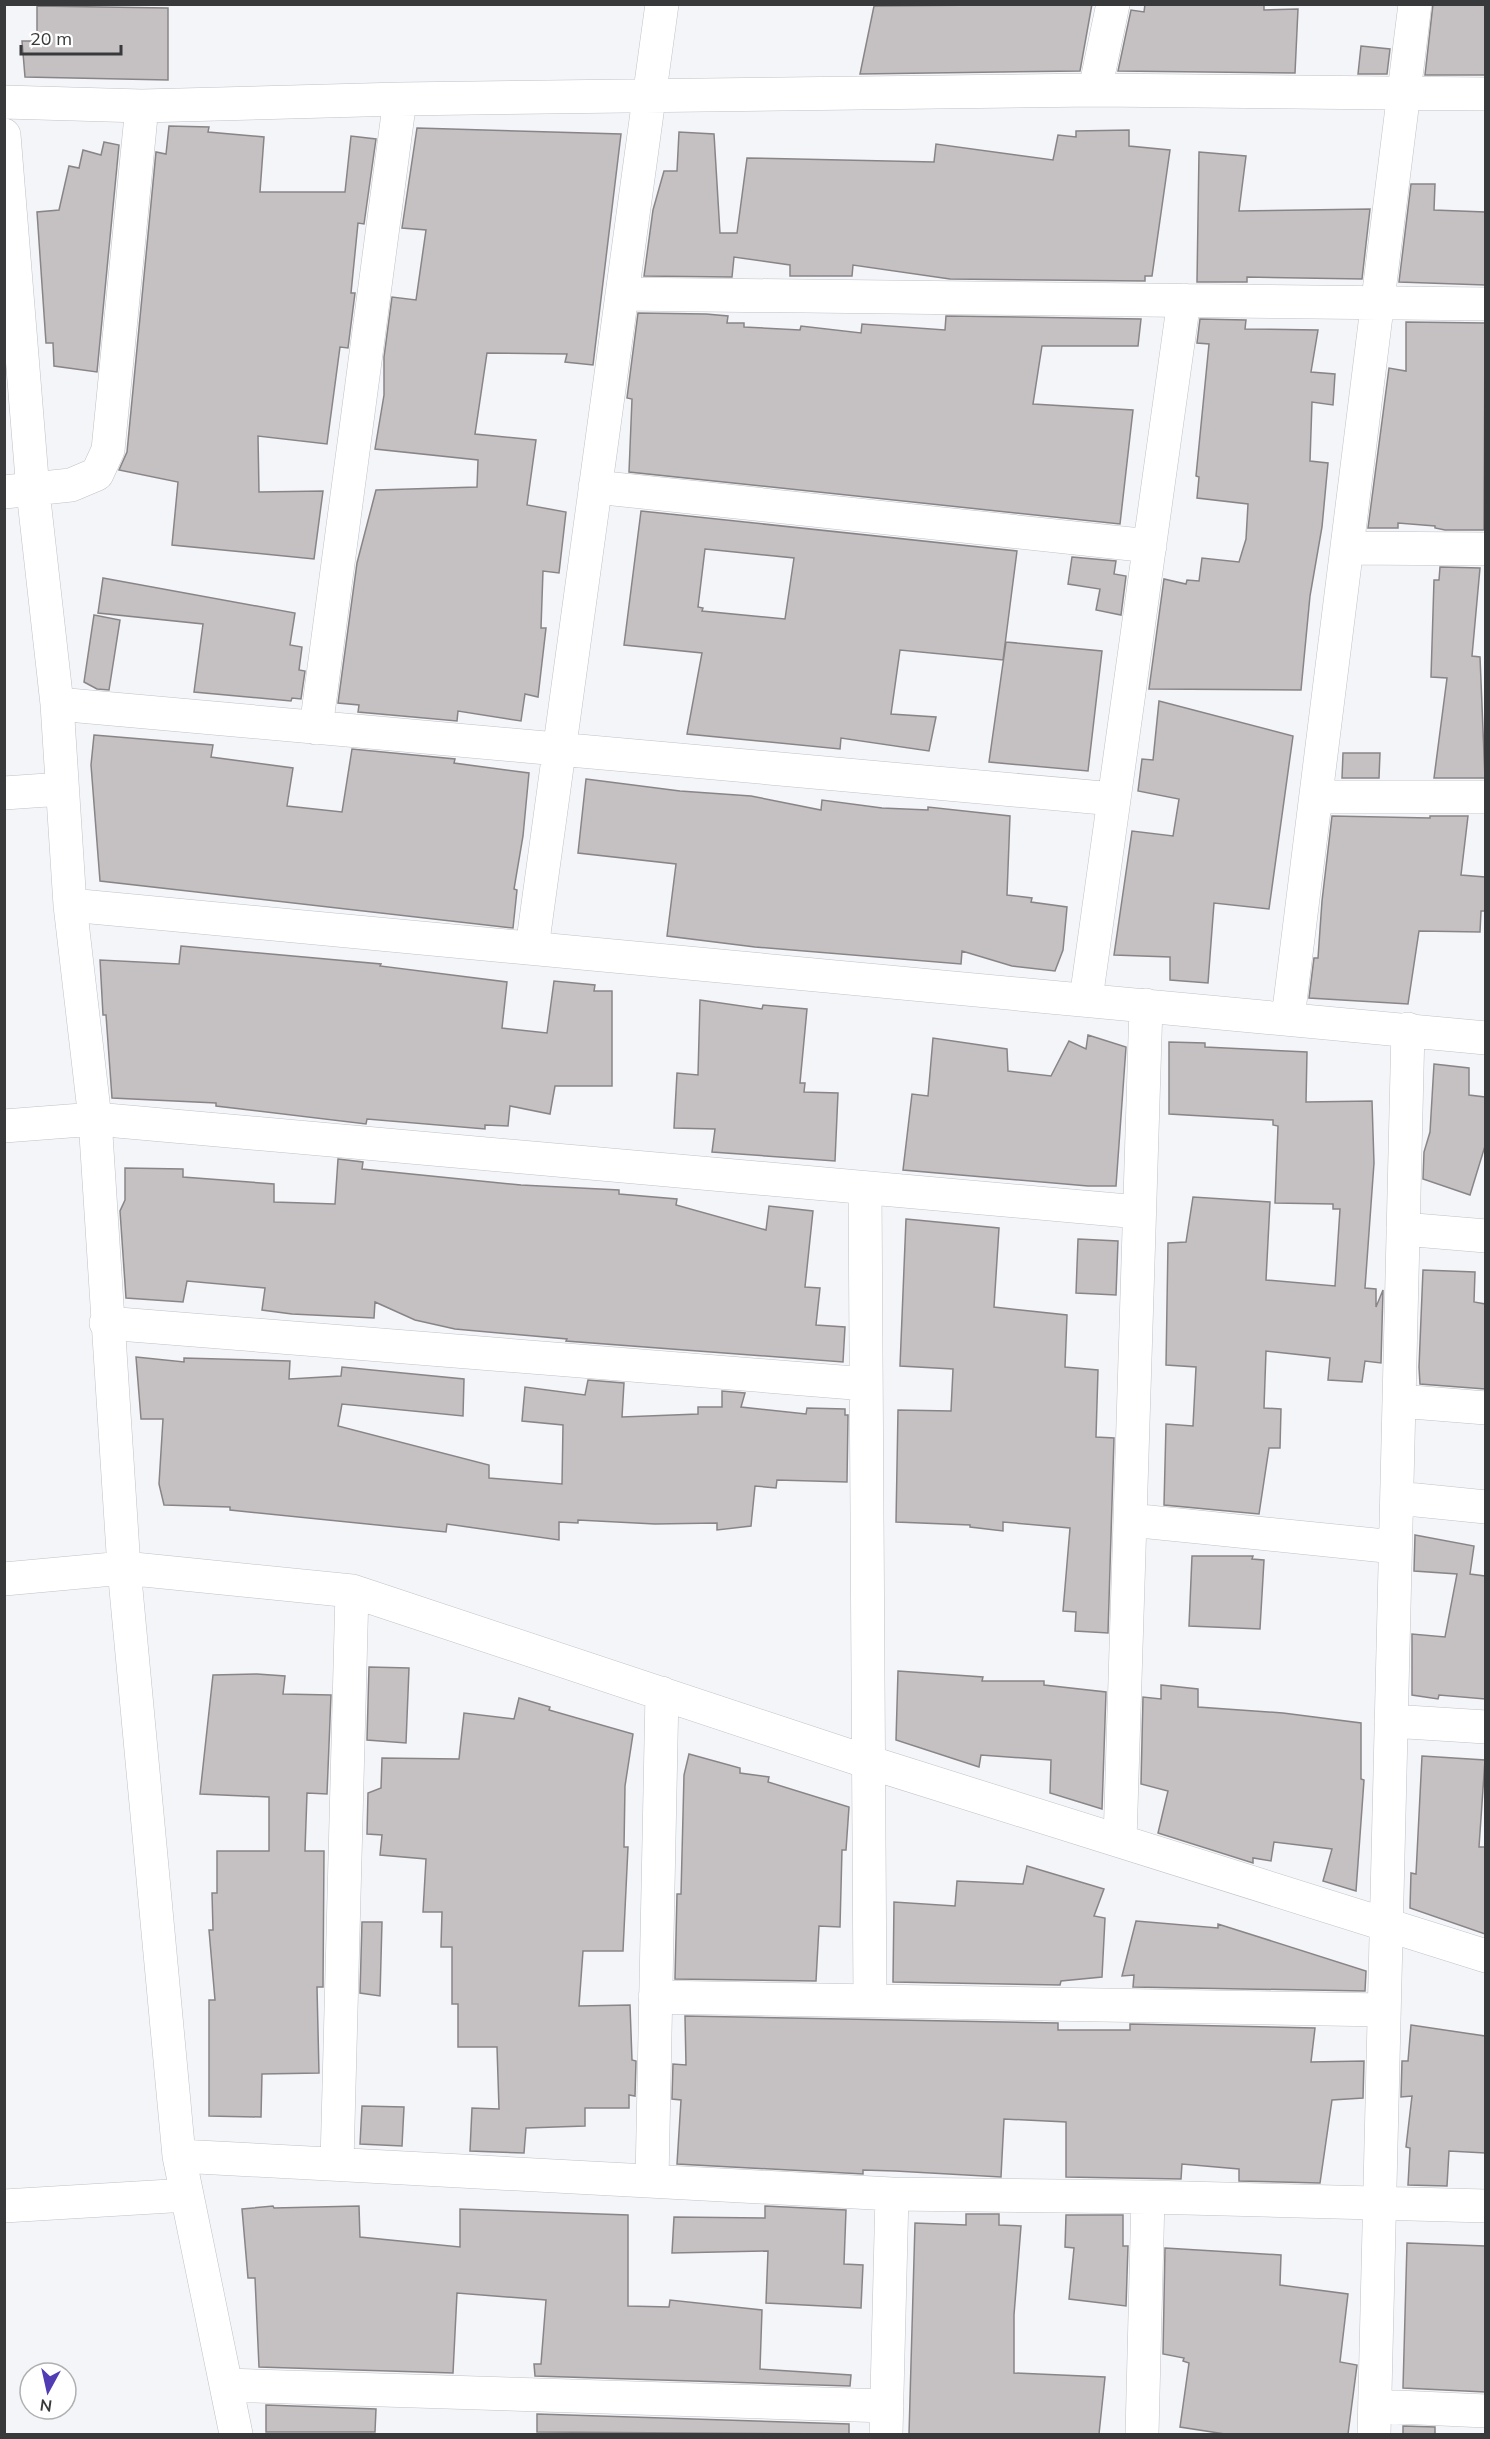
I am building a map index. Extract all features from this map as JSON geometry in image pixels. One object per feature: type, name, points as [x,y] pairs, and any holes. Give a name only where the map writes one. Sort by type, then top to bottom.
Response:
[{"type":"street","points":[[532,948],[662,4]]},
{"type":"street","points":[[1095,90],[1113,4]]},
{"type":"street","points":[[1288,1018],[1415,4]]},
{"type":"street","points":[[4,102],[142,106],[400,99],[1095,90],[1485,94]]},
{"type":"street","points":[[316,728],[400,99]]},
{"type":"street","points":[[19,492],[71,485],[97,474],[108,450],[142,106]]},
{"type":"street","points":[[4,135],[19,492],[57,704],[70,905],[95,1119],[106,1323],[124,1568],[179,2156],[236,2434]]},
{"type":"street","points":[[622,294],[1485,304]]},
{"type":"street","points":[[1086,999],[1184,300]]},
{"type":"street","points":[[595,488],[1150,546]]},
{"type":"street","points":[[1347,548],[1485,549]]},
{"type":"street","points":[[57,704],[1114,799]]},
{"type":"street","points":[[4,793],[62,789]]},
{"type":"street","points":[[1316,797],[1485,797]]},
{"type":"street","points":[[70,905],[1485,1038]]},
{"type":"street","points":[[1120,1841],[1146,1005]]},
{"type":"street","points":[[1408,1029],[1375,2420],[1485,2411]]},
{"type":"street","points":[[4,1125],[95,1119],[1139,1212]]},
{"type":"street","points":[[865,1188],[870,2001]]},
{"type":"street","points":[[1403,1229],[1485,1236]]},
{"type":"street","points":[[106,1323],[866,1384]]},
{"type":"street","points":[[1399,1401],[1485,1408]]},
{"type":"street","points":[[1397,1498],[1485,1507]]},
{"type":"street","points":[[1130,1520],[1395,1547]]},
{"type":"street","points":[[4,1579],[124,1568],[352,1592],[868,1762],[1485,1956]]},
{"type":"street","points":[[337,2163],[352,1592]]},
{"type":"street","points":[[652,2180],[662,1693]]},
{"type":"street","points":[[1391,1721],[1485,1727]]},
{"type":"street","points":[[655,1997],[1384,2010]]},
{"type":"street","points":[[179,2156],[892,2194],[1148,2196],[1485,2206]]},
{"type":"street","points":[[226,2385],[886,2420],[892,2194]]},
{"type":"street","points":[[4,2206],[187,2195]]},
{"type":"street","points":[[1142,2434],[1148,2196]]},
{"type":"building","points":[[1092,4],[1080,71],[860,74],[874,6]]},
{"type":"building","points":[[1145,4],[1264,4],[1264,10],[1298,9],[1295,73],[1118,71],[1131,10],[1144,12]]},
{"type":"building","points":[[1433,4],[1485,4],[1485,75],[1425,75]]},
{"type":"building","points":[[37,6],[168,8],[168,80],[25,77],[22,41],[37,41]]},
{"type":"building","points":[[1361,46],[1390,49],[1387,74],[1358,74]]},
{"type":"building","points":[[169,126],[209,127],[208,132],[264,137],[260,192],[345,192],[351,136],[376,139],[364,224],[358,223],[351,293],[355,293],[348,348],[340,347],[327,444],[258,436],[259,492],[323,491],[314,559],[172,545],[178,482],[119,470],[127,452],[156,152],[166,154]]},
{"type":"building","points":[[417,128],[621,134],[593,365],[565,362],[567,354],[487,353],[475,434],[536,440],[527,505],[566,512],[559,573],[543,571],[541,628],[546,628],[538,697],[525,694],[521,721],[458,711],[457,721],[358,712],[359,705],[338,703],[357,563],[376,490],[477,487],[478,460],[375,449],[384,395],[384,357],[392,297],[416,300],[426,230],[402,228]]},
{"type":"building","points":[[1129,130],[1129,146],[1170,150],[1152,276],[1145,276],[1145,281],[950,279],[853,265],[852,276],[790,276],[790,265],[734,257],[732,277],[644,276],[653,210],[664,171],[677,171],[679,132],[714,134],[720,233],[737,233],[747,158],[934,162],[936,144],[1053,160],[1058,135],[1076,137],[1076,131]]},
{"type":"building","points":[[104,142],[119,145],[97,372],[54,366],[53,343],[46,343],[37,212],[59,210],[69,166],[79,168],[83,150],[101,155]]},
{"type":"building","points":[[1199,152],[1246,156],[1239,211],[1370,209],[1362,279],[1247,277],[1247,282],[1197,282]]},
{"type":"building","points":[[1411,184],[1435,184],[1434,210],[1485,212],[1485,285],[1399,282]]},
{"type":"building","points":[[638,313],[706,314],[728,316],[727,323],[744,323],[744,327],[800,330],[801,326],[861,333],[862,324],[945,330],[946,316],[1141,319],[1138,346],[1042,346],[1033,404],[1133,410],[1120,524],[629,472],[632,399],[627,398]]},
{"type":"building","points":[[1200,319],[1246,320],[1245,329],[1318,330],[1311,372],[1335,374],[1333,405],[1312,402],[1310,461],[1328,463],[1322,527],[1310,596],[1301,690],[1149,689],[1164,579],[1186,584],[1187,580],[1199,581],[1202,558],[1239,562],[1246,539],[1248,504],[1197,498],[1199,477],[1196,476],[1209,344],[1197,343]]},
{"type":"building","points":[[1406,322],[1485,323],[1484,530],[1445,530],[1435,528],[1435,526],[1398,523],[1398,528],[1368,528],[1389,368],[1406,371]]},
{"type":"building","points":[[641,511],[1017,551],[1003,660],[900,650],[891,714],[936,717],[929,751],[841,738],[840,749],[687,734],[702,653],[624,645]],"holes":[[[705,549],[794,558],[785,619],[702,611],[703,608],[698,607]]]},
{"type":"building","points":[[1072,557],[1116,561],[1114,574],[1126,576],[1121,615],[1096,610],[1100,589],[1068,584]]},
{"type":"building","points":[[1440,567],[1480,568],[1472,656],[1480,657],[1485,778],[1434,778],[1447,678],[1431,677],[1434,580],[1439,580]]},
{"type":"building","points":[[103,578],[295,613],[290,645],[302,647],[299,670],[305,671],[301,699],[292,698],[291,701],[194,692],[203,624],[98,613]]},
{"type":"building","points":[[94,615],[120,620],[109,690],[97,689],[84,682]]},
{"type":"building","points":[[1006,642],[1102,651],[1088,771],[989,762]]},
{"type":"building","points":[[1159,701],[1293,736],[1269,909],[1214,903],[1208,983],[1170,980],[1170,957],[1114,955],[1132,831],[1173,836],[1179,799],[1138,791],[1142,759],[1153,760]]},
{"type":"building","points":[[94,735],[213,745],[211,757],[293,768],[287,806],[342,812],[352,749],[455,759],[454,763],[529,773],[523,836],[514,889],[517,890],[513,928],[100,881],[91,765]]},
{"type":"building","points":[[1343,753],[1380,753],[1379,778],[1342,778]]},
{"type":"building","points":[[586,779],[680,791],[751,796],[821,810],[822,800],[882,808],[928,810],[928,807],[1010,816],[1007,895],[1032,898],[1031,902],[1067,907],[1063,950],[1055,971],[1012,966],[962,951],[961,964],[755,947],[667,936],[676,864],[578,853]]},
{"type":"building","points":[[1332,816],[1430,818],[1430,816],[1468,816],[1461,875],[1485,877],[1485,911],[1481,911],[1480,932],[1419,931],[1408,1004],[1309,998],[1314,958],[1318,958]]},
{"type":"building","points":[[181,946],[381,964],[380,966],[507,982],[502,1028],[547,1033],[554,981],[595,985],[594,991],[612,991],[612,1086],[555,1086],[550,1114],[510,1106],[508,1126],[485,1125],[485,1129],[367,1119],[366,1124],[216,1106],[216,1103],[112,1098],[100,960],[179,964]]},
{"type":"building","points":[[700,1000],[762,1009],[763,1005],[807,1009],[800,1083],[805,1083],[804,1092],[838,1093],[835,1161],[712,1152],[715,1129],[674,1128],[677,1073],[698,1075]]},
{"type":"building","points":[[1088,1035],[1126,1047],[1116,1186],[1088,1186],[903,1170],[912,1094],[928,1096],[933,1038],[1007,1049],[1008,1071],[1051,1076],[1069,1041],[1086,1049]]},
{"type":"building","points":[[1169,1042],[1205,1043],[1205,1047],[1307,1052],[1306,1102],[1372,1101],[1374,1163],[1365,1288],[1376,1289],[1376,1307],[1383,1290],[1381,1363],[1365,1361],[1362,1382],[1328,1380],[1330,1358],[1266,1351],[1264,1408],[1281,1409],[1280,1448],[1269,1448],[1259,1514],[1164,1505],[1166,1424],[1193,1426],[1196,1367],[1166,1365],[1168,1243],[1186,1242],[1193,1197],[1270,1202],[1266,1280],[1335,1286],[1340,1209],[1333,1209],[1333,1204],[1275,1203],[1278,1126],[1273,1125],[1273,1120],[1169,1114]]},
{"type":"building","points":[[1434,1064],[1469,1068],[1469,1095],[1485,1097],[1485,1146],[1470,1195],[1423,1179],[1424,1152],[1430,1132]]},
{"type":"building","points":[[338,1159],[363,1162],[362,1169],[521,1185],[619,1190],[619,1194],[677,1199],[676,1205],[766,1230],[769,1206],[813,1211],[805,1287],[820,1288],[816,1325],[845,1327],[843,1362],[566,1341],[567,1339],[455,1329],[415,1320],[375,1302],[374,1318],[292,1314],[262,1310],[265,1288],[187,1281],[183,1302],[126,1298],[120,1211],[125,1200],[125,1168],[183,1169],[183,1177],[274,1184],[274,1202],[335,1204]]},
{"type":"building","points":[[906,1219],[999,1228],[994,1307],[1067,1315],[1065,1367],[1098,1370],[1096,1437],[1114,1438],[1108,1633],[1075,1631],[1076,1612],[1063,1611],[1070,1528],[1003,1522],[1003,1531],[970,1527],[970,1525],[896,1522],[898,1410],[951,1411],[953,1369],[900,1366]]},
{"type":"building","points":[[1078,1239],[1118,1241],[1116,1295],[1076,1293]]},
{"type":"building","points":[[1423,1270],[1475,1272],[1474,1302],[1485,1304],[1485,1389],[1420,1384]]},
{"type":"building","points":[[136,1357],[184,1362],[184,1358],[290,1361],[289,1379],[341,1376],[342,1367],[464,1379],[463,1416],[342,1404],[338,1426],[489,1465],[489,1478],[562,1484],[563,1425],[522,1421],[525,1387],[585,1395],[588,1380],[624,1383],[622,1417],[698,1414],[698,1407],[722,1407],[722,1391],[745,1393],[741,1407],[806,1414],[807,1408],[845,1409],[845,1415],[848,1415],[847,1482],[777,1480],[776,1488],[755,1486],[751,1526],[717,1530],[717,1523],[655,1524],[578,1520],[578,1523],[559,1522],[559,1540],[447,1524],[446,1532],[230,1510],[230,1507],[164,1505],[159,1484],[163,1419],[141,1419]]},
{"type":"building","points":[[1415,1535],[1474,1546],[1470,1574],[1485,1576],[1485,1699],[1439,1695],[1438,1699],[1412,1695],[1412,1634],[1445,1637],[1457,1574],[1414,1571]]},
{"type":"building","points":[[1192,1556],[1253,1556],[1252,1559],[1264,1560],[1260,1629],[1189,1626]]},
{"type":"building","points":[[369,1667],[409,1668],[406,1743],[367,1740]]},
{"type":"building","points":[[898,1671],[983,1677],[982,1681],[1044,1681],[1044,1685],[1106,1692],[1102,1809],[1050,1793],[1051,1760],[981,1755],[979,1767],[896,1740]]},
{"type":"building","points":[[213,1675],[285,1676],[283,1694],[331,1695],[327,1794],[307,1793],[305,1851],[324,1851],[323,1987],[317,1987],[319,2073],[262,2074],[261,2117],[209,2116],[209,2000],[215,2000],[209,1930],[213,1930],[212,1893],[217,1893],[217,1851],[269,1851],[269,1797],[200,1794]]},
{"type":"building","points":[[1161,1685],[1198,1689],[1198,1707],[1283,1713],[1361,1723],[1361,1779],[1364,1780],[1356,1891],[1323,1881],[1332,1849],[1274,1842],[1271,1861],[1253,1858],[1253,1863],[1158,1833],[1168,1791],[1141,1784],[1143,1697],[1161,1699]]},
{"type":"building","points":[[519,1698],[550,1707],[549,1710],[633,1734],[625,1786],[624,1847],[628,1847],[623,1951],[583,1951],[579,2006],[630,2005],[632,2060],[636,2061],[635,2096],[629,2095],[629,2108],[585,2108],[585,2126],[526,2128],[524,2153],[470,2151],[472,2108],[499,2109],[497,2047],[458,2047],[458,2004],[452,2004],[452,1947],[441,1947],[442,1912],[423,1912],[426,1859],[380,1855],[382,1835],[367,1834],[368,1793],[381,1788],[382,1758],[459,1759],[464,1713],[514,1719]]},
{"type":"building","points":[[689,1754],[740,1768],[740,1773],[769,1777],[768,1782],[849,1807],[846,1850],[842,1850],[840,1927],[819,1926],[816,1981],[675,1979],[677,1894],[681,1894],[684,1775]]},
{"type":"building","points":[[1422,1756],[1485,1760],[1479,1847],[1485,1847],[1485,1934],[1410,1908],[1411,1873],[1416,1874]]},
{"type":"building","points":[[1027,1866],[1104,1889],[1094,1916],[1105,1918],[1102,1977],[1061,1981],[1060,1985],[893,1982],[894,1902],[955,1906],[957,1881],[1023,1884]]},
{"type":"building","points":[[1136,1921],[1218,1928],[1218,1924],[1366,1971],[1365,1991],[1133,1987],[1134,1975],[1122,1976]]},
{"type":"building","points":[[362,1922],[382,1922],[380,1996],[360,1993]]},
{"type":"building","points":[[685,2016],[1058,2023],[1058,2030],[1130,2030],[1130,2024],[1315,2028],[1311,2062],[1364,2061],[1363,2098],[1332,2100],[1320,2183],[1239,2181],[1239,2169],[1182,2164],[1181,2179],[1066,2177],[1066,2122],[1004,2119],[1001,2177],[863,2170],[863,2174],[677,2164],[681,2100],[672,2099],[673,2064],[686,2065]]},
{"type":"building","points":[[1411,2025],[1485,2036],[1485,2153],[1449,2151],[1447,2186],[1408,2185],[1410,2148],[1406,2147],[1412,2096],[1401,2097],[1402,2061],[1408,2061]]},
{"type":"building","points":[[362,2106],[404,2107],[402,2146],[360,2144]]},
{"type":"building","points":[[273,2206],[274,2208],[359,2206],[360,2237],[460,2247],[460,2209],[628,2215],[628,2306],[669,2307],[670,2300],[762,2310],[760,2369],[851,2375],[850,2386],[535,2376],[534,2364],[541,2364],[546,2300],[457,2293],[453,2373],[259,2367],[255,2278],[248,2278],[242,2209]]},
{"type":"building","points":[[765,2206],[846,2210],[844,2264],[863,2265],[861,2308],[766,2303],[768,2251],[672,2253],[674,2217],[765,2218]]},
{"type":"building","points":[[966,2214],[999,2214],[999,2225],[1021,2226],[1014,2315],[1014,2373],[1105,2377],[1099,2434],[909,2434],[915,2223],[966,2225]]},
{"type":"building","points":[[1066,2215],[1123,2215],[1123,2246],[1128,2246],[1126,2306],[1069,2299],[1074,2248],[1065,2247]]},
{"type":"building","points":[[1407,2243],[1485,2246],[1485,2392],[1403,2388]]},
{"type":"building","points":[[1165,2248],[1281,2255],[1280,2285],[1348,2294],[1340,2362],[1357,2365],[1348,2434],[1225,2434],[1180,2427],[1189,2363],[1183,2361],[1184,2358],[1163,2354]]},
{"type":"building","points":[[266,2405],[376,2409],[375,2432],[266,2432]]},
{"type":"building","points":[[537,2414],[849,2424],[849,2434],[537,2432]]},
{"type":"building","points":[[1403,2426],[1435,2427],[1435,2434],[1403,2434]]}]
